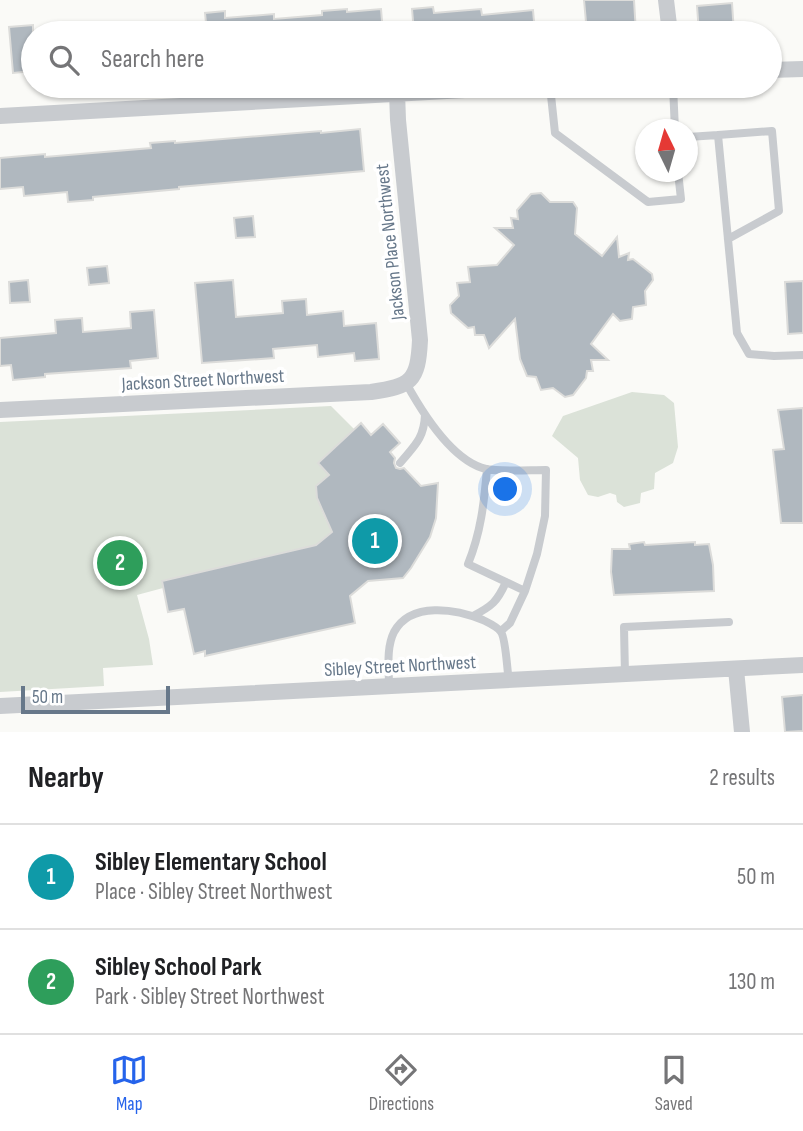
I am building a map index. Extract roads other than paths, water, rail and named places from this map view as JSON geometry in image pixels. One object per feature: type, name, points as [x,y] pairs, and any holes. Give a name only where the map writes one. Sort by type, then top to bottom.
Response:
[{"type":"street","points":[[666,0],[669,21]]},
{"type":"street","points":[[782,70],[803,69]]},
{"type":"street","points":[[0,116],[298,98]]},
{"type":"street","name":"Jackson Place Northwest","points":[[397,98],[420,340],[419,362],[414,375],[406,383]]},
{"type":"street","name":"Jackson Street Northwest","points":[[0,410],[371,392],[398,388],[406,383]]},
{"type":"street","name":"Sibley Street Northwest","points":[[0,706],[803,665]]},
{"type":"street","points":[[736,669],[742,732]]},
{"type":"lane","points":[[551,98],[555,133],[648,202],[681,199],[679,182]]},
{"type":"lane","points":[[674,98],[674,119]]},
{"type":"lane","points":[[698,136],[772,131],[779,211],[728,239]]},
{"type":"lane","points":[[718,135],[737,333],[749,354],[803,355]]},
{"type":"lane","points":[[406,383],[425,415],[457,454],[469,462],[487,469],[547,470],[545,516],[537,554],[525,591],[510,623],[501,631]]},
{"type":"lane","points":[[400,463],[424,430],[425,415]]},
{"type":"lane","points":[[487,469],[477,542],[468,564],[525,591]]},
{"type":"lane","points":[[472,616],[493,604],[506,582]]},
{"type":"lane","points":[[389,687],[390,643],[394,632],[401,623],[416,614],[428,611],[455,611],[472,616],[501,631],[505,641],[509,681]]},
{"type":"lane","points":[[625,675],[624,627],[729,622]]},
{"type":"place","name":"Sibley Elementary School","points":[[375,541]]},
{"type":"place","name":"Sibley School Park","points":[[120,563]]}]
